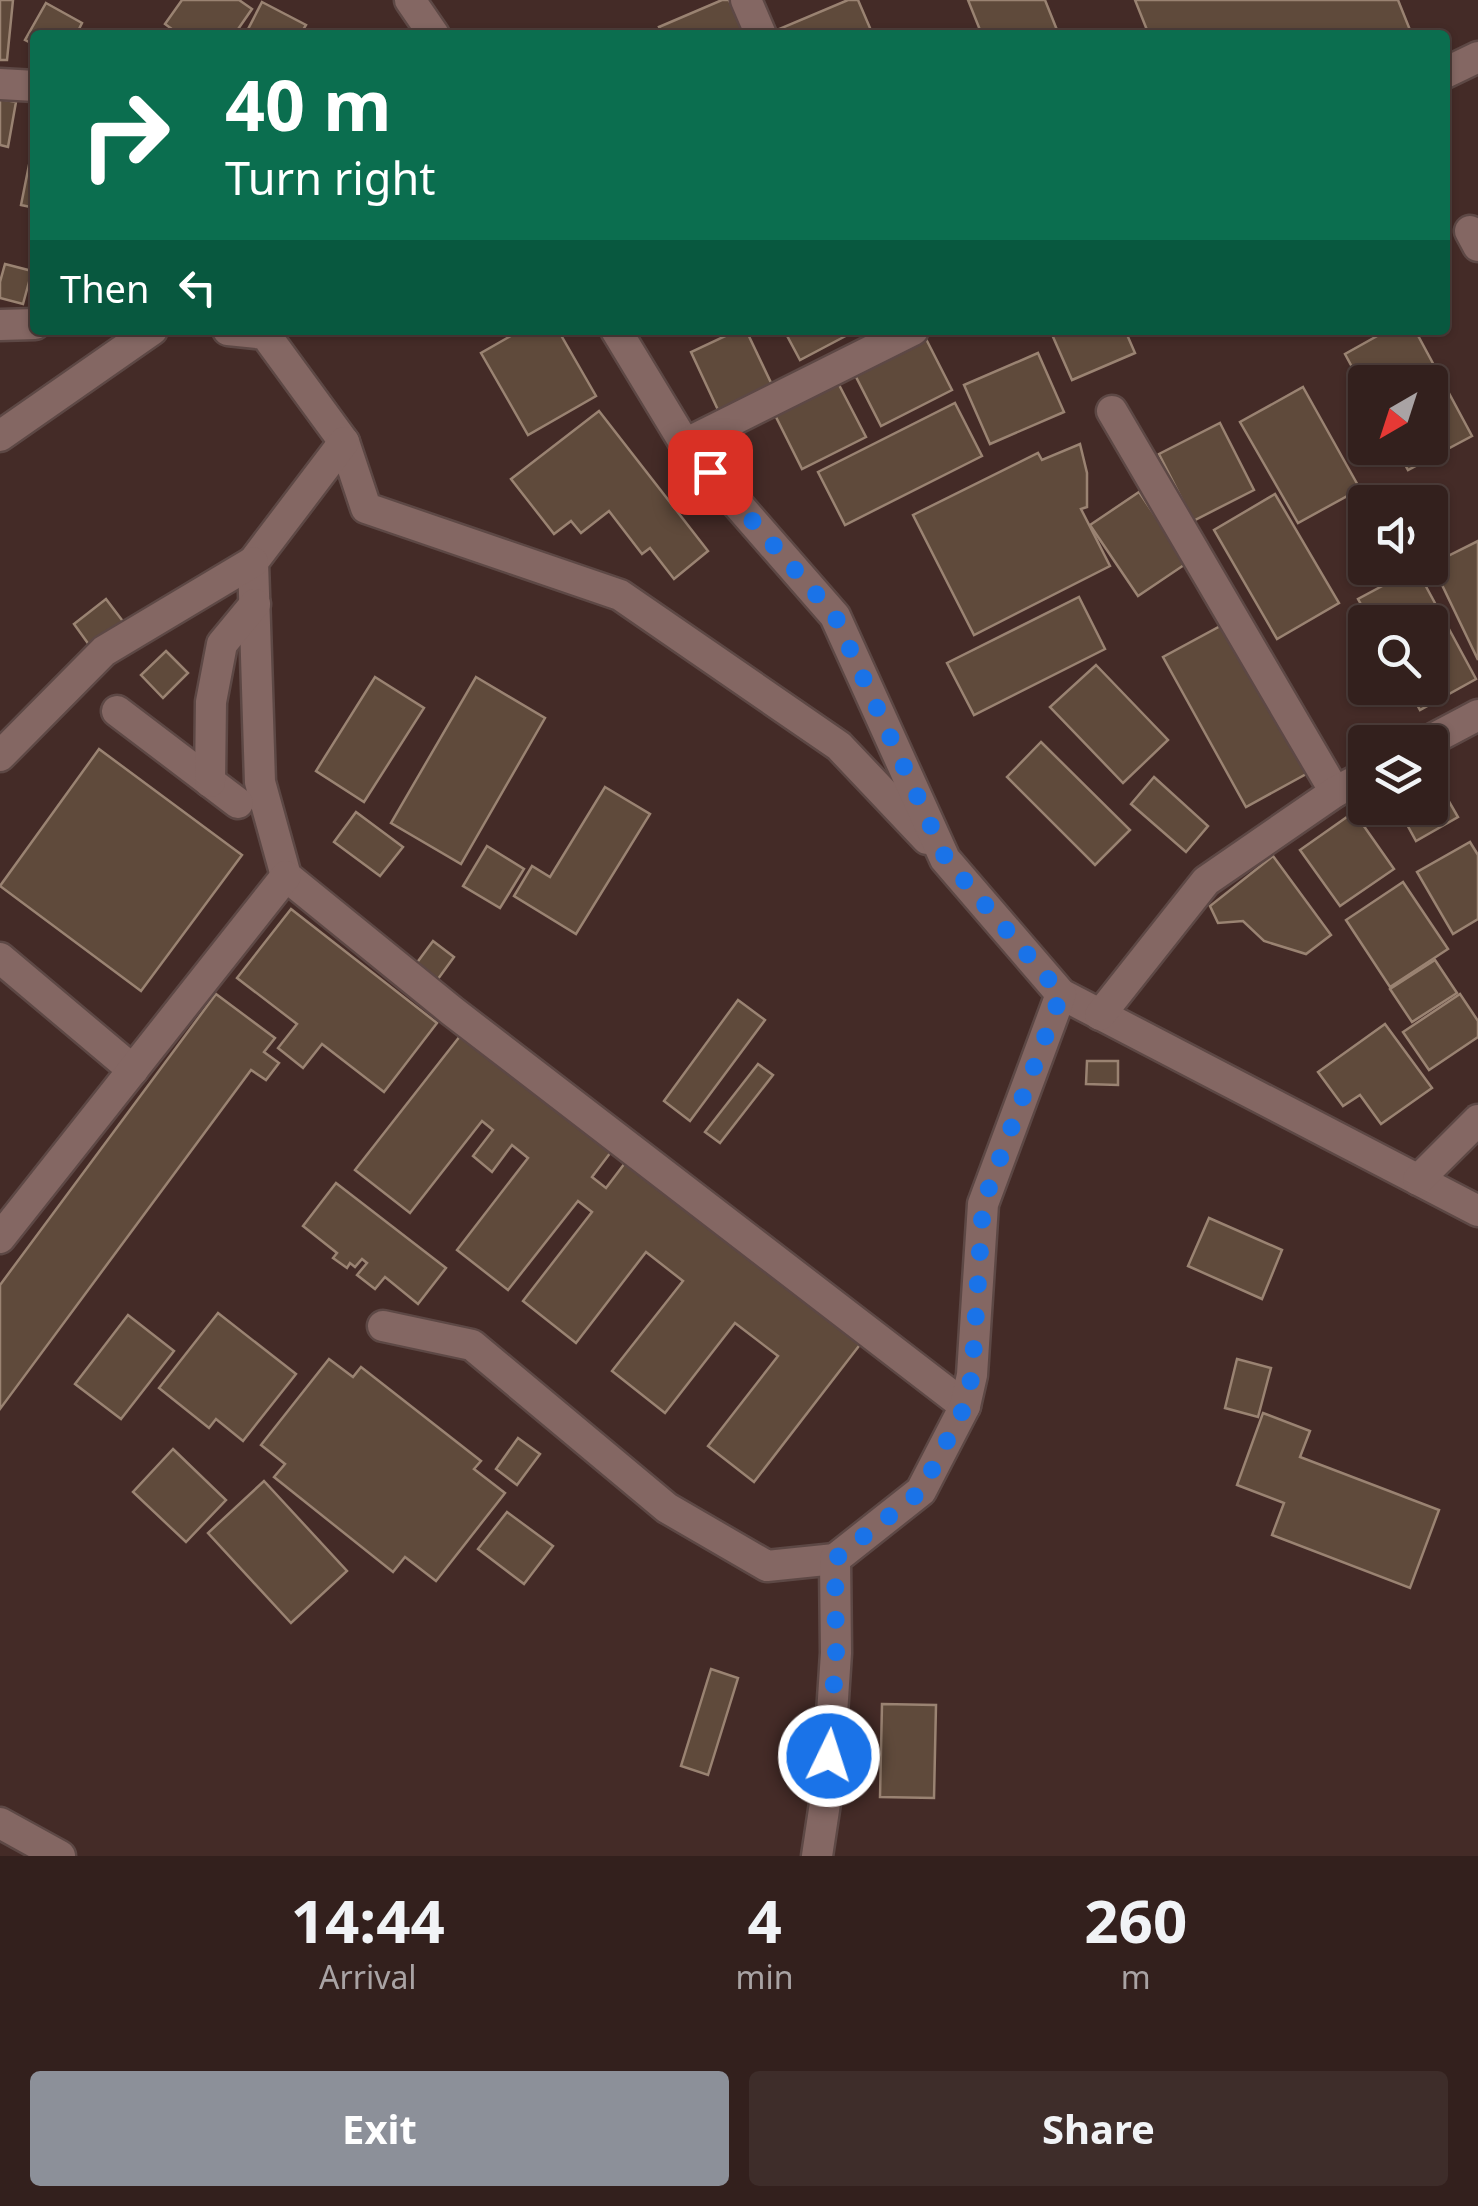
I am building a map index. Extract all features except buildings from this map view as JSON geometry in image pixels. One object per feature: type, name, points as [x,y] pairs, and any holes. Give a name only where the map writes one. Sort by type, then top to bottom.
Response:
[{"type":"street","points":[[410,0],[431,30]]},
{"type":"street","points":[[746,0],[759,30]]},
{"type":"street","points":[[1450,71],[1478,58]]},
{"type":"street","points":[[0,84],[30,86]]},
{"type":"street","points":[[0,325],[30,324]]},
{"type":"street","points":[[0,436],[145,335]]},
{"type":"street","points":[[265,335],[344,442],[366,508],[620,596],[839,746],[946,859],[1061,994],[1478,1211]]},
{"type":"street","points":[[619,335],[685,444],[835,616],[946,859]]},
{"type":"street","points":[[685,444],[896,335]]},
{"type":"street","points":[[1112,411],[1335,792]]},
{"type":"street","points":[[0,756],[104,651],[253,562],[344,442]]},
{"type":"street","points":[[253,562],[260,782],[286,876],[452,1010],[965,1406]]},
{"type":"street","points":[[210,782],[211,702],[222,644],[255,604]]},
{"type":"street","points":[[117,711],[238,803]]},
{"type":"street","points":[[1448,731],[1478,715]]},
{"type":"street","points":[[1100,1015],[1206,881],[1348,785]]},
{"type":"street","points":[[0,1238],[286,876]]},
{"type":"street","points":[[0,958],[133,1070]]},
{"type":"street","points":[[383,1326],[472,1345],[668,1508],[767,1566],[835,1559],[921,1491],[965,1406],[972,1375],[983,1204],[1061,994]]},
{"type":"street","points":[[1418,1180],[1478,1120]]},
{"type":"street","points":[[817,1856],[836,1653],[835,1559]]},
{"type":"street","points":[[0,1824],[60,1856]]},
{"type":"route","points":[[710,472],[835,616],[946,859],[1061,994],[983,1204],[972,1375],[965,1406],[921,1491],[835,1559],[836,1653],[829,1756]]}]
